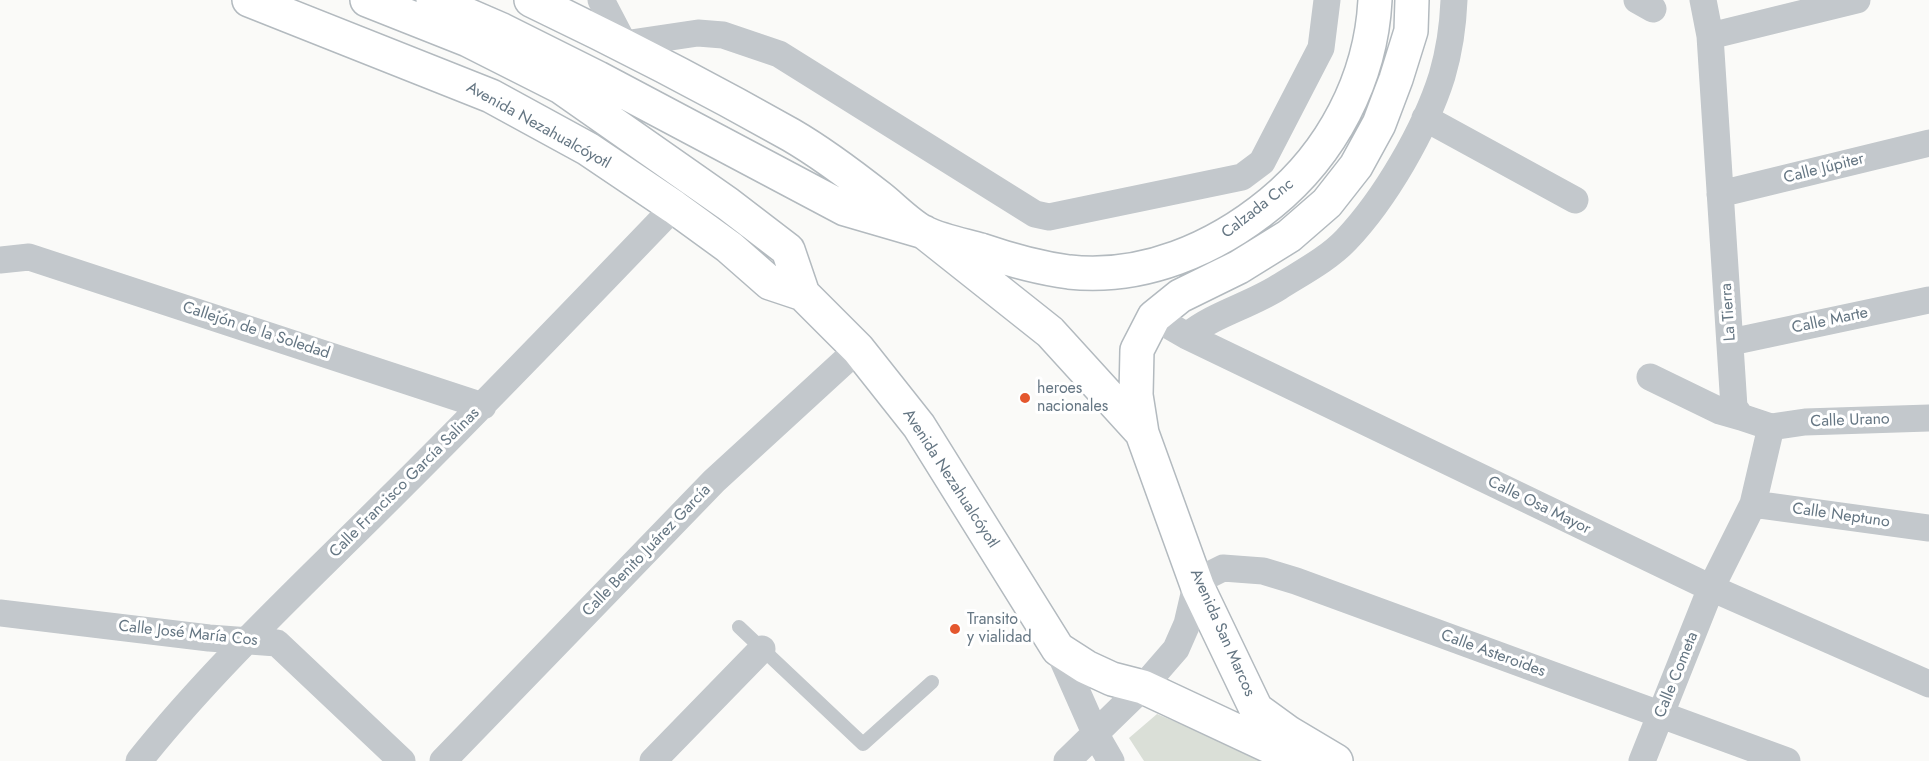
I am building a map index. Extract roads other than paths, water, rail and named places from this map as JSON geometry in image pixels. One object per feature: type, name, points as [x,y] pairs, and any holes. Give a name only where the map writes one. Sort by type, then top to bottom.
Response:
[{"type":"main road","name":"Avenida Nezahualcóyotl","points":[[249,0],[492,96],[588,149],[729,247],[770,283],[803,294]]},
{"type":"main road","name":"Avenida Nezahualcóyotl","points":[[367,0],[468,40],[561,87],[728,204],[788,250],[803,294],[858,349],[919,426],[1058,649]]},
{"type":"main road","points":[[433,0],[502,30],[587,72],[845,209],[924,232]]},
{"type":"main road","points":[[531,0],[624,44],[794,137],[858,180],[1050,332],[1142,433]]},
{"type":"main road","name":"Calzada Cnc","points":[[924,232],[1025,264],[1071,272],[1123,272],[1170,261],[1216,241],[1255,216],[1287,190],[1334,134],[1352,99],[1361,75],[1372,31],[1375,0]]},
{"type":"main road","points":[[1142,433],[1136,395],[1137,350],[1154,317],[1180,296],[1239,267],[1288,236],[1327,203],[1356,166],[1379,124],[1411,31],[1412,0]]},
{"type":"main road","name":"Avenida San Marcos","points":[[1142,433],[1198,588],[1256,709],[1323,760]]},
{"type":"main road","points":[[1058,649],[1086,667],[1112,679],[1143,687],[1323,760]]},
{"type":"street","points":[[601,0],[624,44],[698,33],[723,35],[779,54],[1035,214],[1049,217],[1242,177],[1262,162],[1321,48],[1328,0]]},
{"type":"street","points":[[1187,336],[1200,326],[1276,289],[1344,242],[1372,211],[1425,118],[1442,77],[1449,50],[1454,0]]},
{"type":"street","name":"La Tierra","points":[[1703,0],[1710,36],[1734,407],[1741,417]]},
{"type":"street","points":[[1710,36],[1857,0]]},
{"type":"street","points":[[1425,118],[1575,200]]},
{"type":"street","name":"Calle Júpiter","points":[[1720,194],[1929,143]]},
{"type":"street","name":"Calle Francisco García Salinas","points":[[139,761],[167,726],[247,640],[483,406],[674,207]]},
{"type":"street","name":"Callejón de la Soledad","points":[[0,260],[29,257],[483,406]]},
{"type":"street","name":"Calle Marte","points":[[1731,342],[1929,300]]},
{"type":"street","name":"Calle Osa Mayor","points":[[1154,317],[1187,336],[1711,588],[1929,684]]},
{"type":"street","name":"Calle Benito Juárez García","points":[[443,761],[714,482],[858,349]]},
{"type":"street","points":[[1650,377],[1720,411],[1771,427],[1753,504],[1711,588]]},
{"type":"street","name":"Calle Urano","points":[[1771,427],[1805,422],[1929,418]]},
{"type":"street","name":"Calle Neptuno","points":[[1753,504],[1929,528]]},
{"type":"street","name":"Calle Asteroides","points":[[1197,581],[1223,568],[1263,571],[1296,581],[1788,761]]},
{"type":"street","points":[[1067,761],[1143,687],[1176,649],[1187,624],[1197,581]]},
{"type":"street","name":"Calle Cometa","points":[[1642,761],[1711,588]]},
{"type":"street","name":"Calle José María Cos","points":[[0,613],[209,638],[277,643],[402,761]]},
{"type":"street","points":[[653,761],[762,649]]},
{"type":"street","points":[[1058,649],[1096,735],[1111,761]]},
{"type":"lane","points":[[739,627],[864,744],[932,682]]},
{"type":"place","name":"heroes nacionales","points":[[1025,398]]},
{"type":"place","name":"Transito y vialidad","points":[[955,629]]}]
